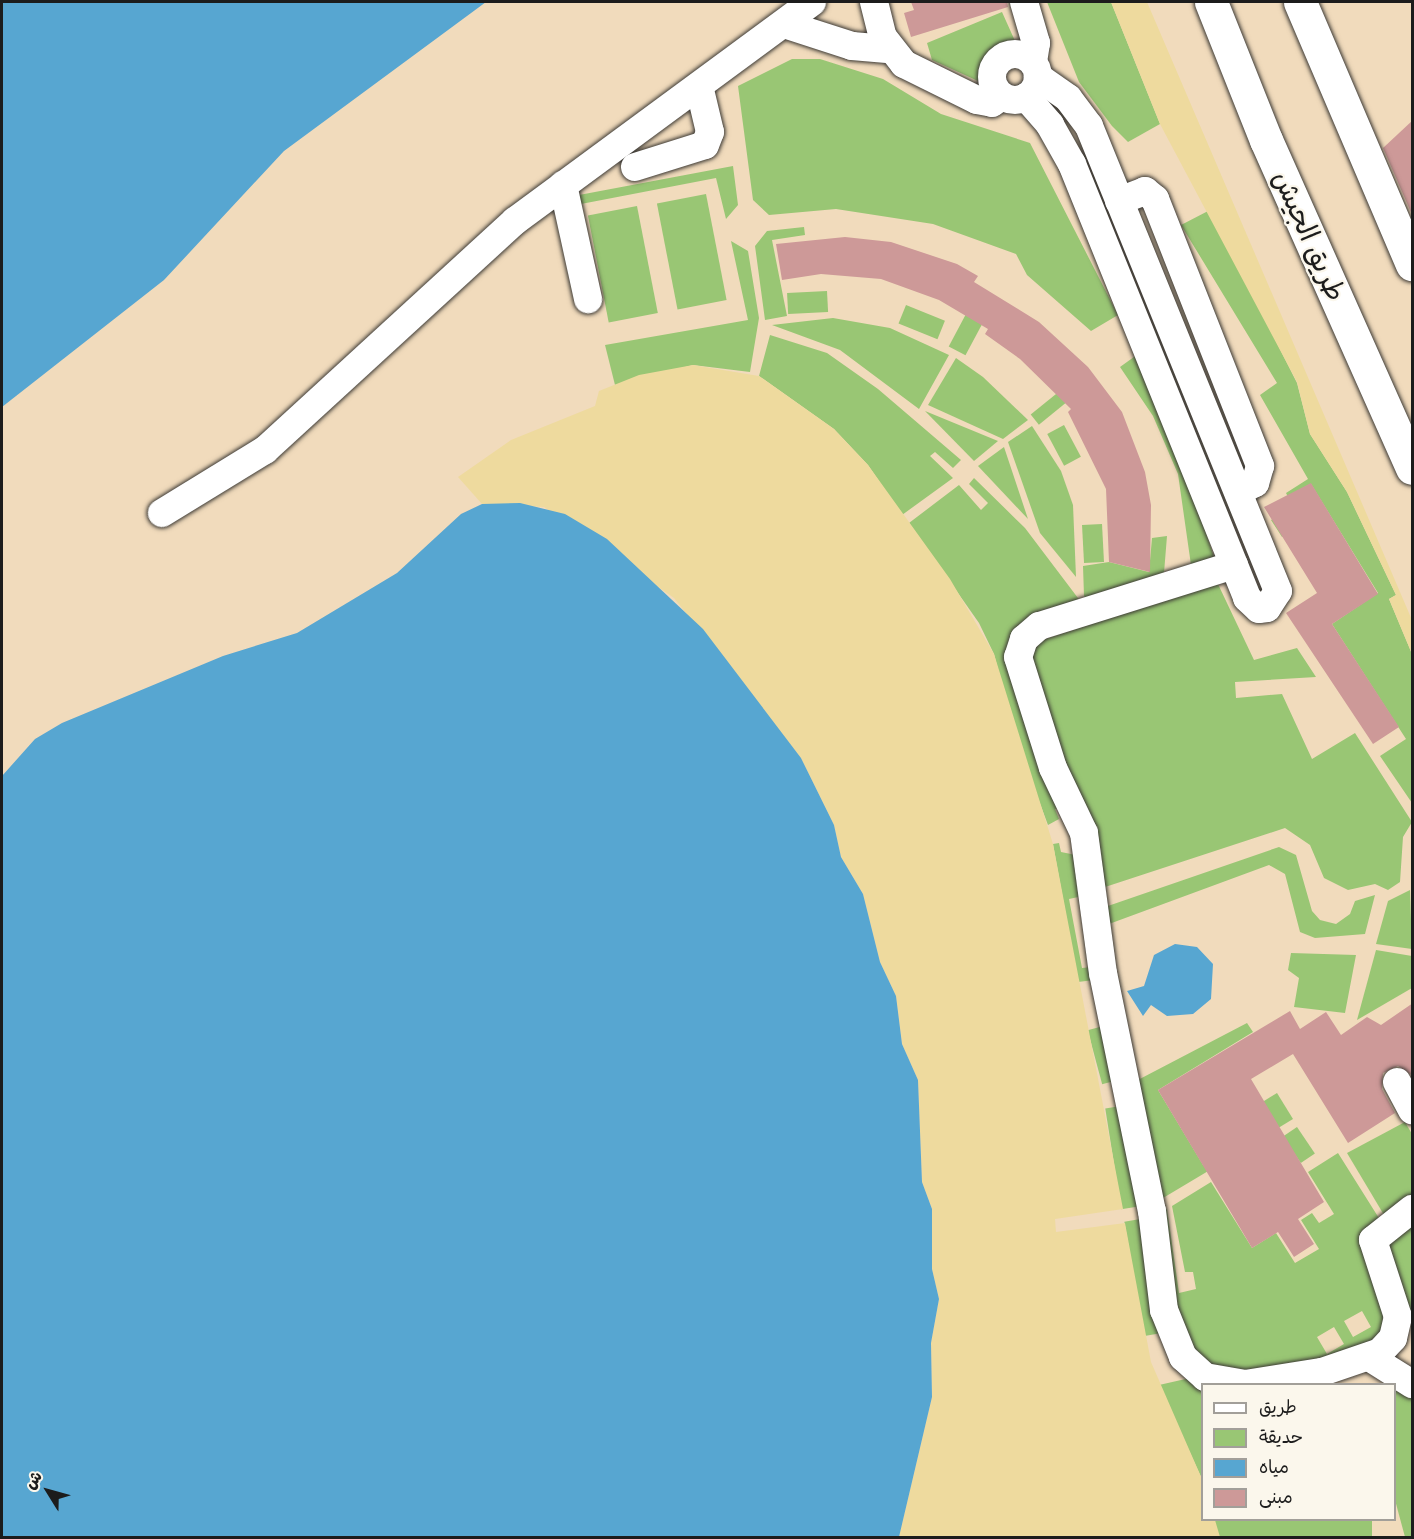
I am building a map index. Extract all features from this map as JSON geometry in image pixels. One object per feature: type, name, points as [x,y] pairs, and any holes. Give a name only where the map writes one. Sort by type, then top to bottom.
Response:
[{"type":"highway","name":"طريق الجيش","points":[[1211,2],[1266,140],[1413,468]]},
{"type":"highway","points":[[1300,2],[1413,264]]},
{"type":"street","points":[[162,513],[232,473],[290,430],[515,221],[699,86],[787,25],[812,2]]},
{"type":"street","points":[[874,2],[890,49]]},
{"type":"street","points":[[787,25],[852,46],[890,49],[925,76],[977,100],[992,103],[1025,83],[1036,43],[1024,2]]},
{"type":"street","points":[[1025,83],[1079,111],[1119,201],[1278,591],[1274,604],[1252,605],[1072,164],[1025,83]]},
{"type":"street","points":[[635,167],[705,145],[710,132],[699,86]]},
{"type":"street","points":[[563,185],[588,299]]},
{"type":"street","points":[[1234,565],[1039,626],[1020,647],[1018,667],[1053,768],[1084,833],[1103,973],[1152,1211],[1164,1310],[1183,1357],[1205,1377],[1239,1383]]},
{"type":"street","points":[[1397,1082],[1413,1110]]},
{"type":"street","points":[[1251,1383],[1322,1372],[1369,1357],[1405,1338],[1373,1240],[1413,1209]]},
{"type":"street","points":[[1369,1357],[1413,1384]]},
{"type":"green space","points":[[1047,2],[1111,2],[1160,124],[1128,142],[1112,126],[1079,82]]},
{"type":"green space","points":[[1002,12],[1015,41],[988,58],[978,81],[932,60],[927,43]]},
{"type":"green space","points":[[792,59],[820,59],[883,79],[941,114],[1030,143],[1118,315],[1091,331],[1027,275],[1016,254],[933,224],[836,209],[769,215],[753,200],[738,86]]},
{"type":"green space","points":[[733,166],[738,205],[726,219],[716,178],[581,204],[579,195]]},
{"type":"green space","points":[[706,194],[727,300],[678,310],[657,204]]},
{"type":"green space","points":[[637,206],[658,313],[609,323],[588,216]]},
{"type":"green space","points":[[1210,210],[1297,383],[1310,434],[1347,492],[1396,595],[1389,599],[1412,654],[1412,803],[1380,756],[1406,739],[1332,624],[1378,593],[1311,484],[1309,521],[1282,537],[1271,520],[1293,507],[1286,493],[1308,479],[1260,395],[1277,383],[1181,225]]},
{"type":"green space","points":[[804,227],[805,235],[772,240],[787,316],[765,320],[755,246],[767,231]]},
{"type":"green space","points":[[731,241],[748,251],[759,318],[750,372],[693,365],[615,385],[605,345],[748,320]]},
{"type":"green space","points":[[827,291],[828,312],[788,314],[787,293]]},
{"type":"green space","points":[[975,297],[992,306],[965,355],[949,346]]},
{"type":"green space","points":[[906,305],[945,321],[937,339],[899,324]]},
{"type":"green space","points":[[833,318],[890,328],[949,355],[919,409],[840,350],[772,325]]},
{"type":"green space","points":[[770,335],[827,353],[878,389],[961,460],[953,468],[935,452],[930,456],[953,478],[902,515],[868,465],[834,429],[759,376]]},
{"type":"green space","points":[[1145,349],[1216,563],[1192,572],[1178,474],[1153,416],[1120,367]]},
{"type":"green space","points":[[956,358],[983,377],[1028,420],[1003,439],[928,405]]},
{"type":"green space","points":[[1082,373],[1090,383],[1039,425],[1031,415]]},
{"type":"green space","points":[[925,411],[998,441],[974,461]]},
{"type":"green space","points":[[1064,425],[1081,457],[1064,466],[1047,434]]},
{"type":"green space","points":[[1032,426],[1061,471],[1073,505],[1076,577],[1040,533],[1008,442]]},
{"type":"green space","points":[[1004,447],[1028,519],[978,466]]},
{"type":"green space","points":[[974,478],[1025,528],[1084,606],[1022,632],[1064,807],[1055,809],[1059,819],[1048,825],[1016,739],[994,654],[979,623],[909,523],[959,485],[981,510],[988,503],[969,484]]},
{"type":"green space","points":[[1102,524],[1104,562],[1084,563],[1082,525]]},
{"type":"green space","points":[[1167,536],[1164,573],[1088,600],[1084,596],[1083,566],[1109,562],[1149,572],[1152,538]]},
{"type":"green space","points":[[1217,582],[1254,660],[1297,648],[1316,677],[1235,682],[1236,698],[1282,694],[1312,759],[1355,733],[1412,822],[1403,837],[1400,882],[1388,890],[1375,884],[1348,890],[1324,878],[1310,845],[1285,828],[1102,888],[1028,645]]},
{"type":"green space","points":[[1059,843],[1061,852],[1076,855],[1083,896],[1069,899],[1082,968],[1091,967],[1094,980],[1078,982],[1053,844]]},
{"type":"green space","points":[[1279,847],[1296,855],[1312,911],[1320,920],[1336,924],[1350,914],[1355,901],[1375,895],[1365,934],[1315,938],[1300,932],[1285,874],[1269,865],[1109,924],[1105,907]]},
{"type":"green space","points":[[1410,890],[1412,949],[1376,944],[1388,901]]},
{"type":"green space","points":[[1376,950],[1412,956],[1412,988],[1357,1020]]},
{"type":"green space","points":[[1291,953],[1356,955],[1345,1013],[1294,1007],[1299,978],[1288,970]]},
{"type":"green space","points":[[1247,1023],[1253,1032],[1158,1090],[1203,1165],[1235,1155],[1158,1201],[1134,1082]]},
{"type":"green space","points":[[1107,1025],[1121,1079],[1102,1084],[1088,1030]]},
{"type":"green space","points":[[1277,1093],[1293,1119],[1239,1152],[1264,1101]]},
{"type":"green space","points":[[1127,1105],[1143,1206],[1121,1209],[1105,1108]]},
{"type":"green space","points":[[1405,1122],[1412,1134],[1412,1198],[1387,1220],[1347,1153]]},
{"type":"green space","points":[[1297,1127],[1315,1154],[1301,1163],[1283,1137]]},
{"type":"green space","points":[[1338,1153],[1382,1223],[1392,1310],[1384,1338],[1296,1370],[1204,1370],[1181,1331],[1159,1214],[1167,1209],[1179,1293],[1196,1289],[1193,1272],[1185,1272],[1172,1206],[1211,1182],[1252,1248],[1276,1233],[1295,1263],[1319,1249],[1301,1220],[1312,1213],[1319,1223],[1334,1214],[1308,1172]],"holes":[[[1362,1311],[1371,1327],[1353,1337],[1344,1321]],[[1334,1327],[1344,1344],[1327,1354],[1317,1337]]]},
{"type":"green space","points":[[1146,1218],[1166,1332],[1144,1336],[1124,1222]]},
{"type":"green space","points":[[1412,1219],[1412,1325],[1382,1254],[1383,1241]]},
{"type":"green space","points":[[1190,1378],[1201,1384],[1201,1477],[1159,1385]]},
{"type":"green space","points":[[1396,1390],[1412,1394],[1412,1537],[1405,1537],[1396,1504]]},
{"type":"green space","points":[[1215,1521],[1372,1521],[1372,1538],[1215,1538]]},
{"type":"sand","points":[[1111,2],[1147,2],[1412,620],[1412,654],[1389,599],[1396,595],[1347,492],[1310,434],[1297,382],[1160,124]]},
{"type":"sand","points":[[693,365],[759,376],[834,429],[868,465],[950,579],[994,654],[1053,844],[1123,1209],[1055,1219],[1056,1232],[1125,1223],[1151,1362],[1201,1477],[1201,1521],[1215,1521],[1220,1537],[899,1537],[932,1397],[931,1343],[939,1299],[932,1269],[932,1209],[922,1182],[918,1080],[902,1044],[896,996],[880,962],[863,894],[841,857],[834,825],[801,758],[674,598],[544,507],[482,504],[458,477],[511,440],[595,406],[599,391],[639,375]]},
{"type":"water","points":[[2,2],[486,2],[284,151],[164,280],[2,407]]},
{"type":"water","points":[[520,503],[565,514],[607,539],[703,629],[801,758],[834,825],[841,857],[863,894],[880,962],[896,996],[902,1044],[918,1080],[922,1182],[932,1209],[932,1269],[939,1299],[931,1343],[932,1397],[899,1537],[2,1537],[2,776],[35,739],[62,723],[223,656],[297,633],[397,573],[461,514],[482,504]]},
{"type":"water","points":[[1175,944],[1197,947],[1213,964],[1211,999],[1193,1014],[1167,1016],[1151,1005],[1143,1016],[1127,991],[1144,986],[1154,955]]},
{"type":"building","points":[[911,2],[1007,2],[1008,7],[911,37],[904,13],[914,10]]},
{"type":"building","points":[[1413,120],[1413,217],[1383,148]]},
{"type":"building","points":[[845,237],[891,242],[957,264],[978,276],[974,282],[1039,322],[1088,367],[1122,412],[1145,472],[1151,505],[1150,572],[1109,562],[1106,489],[1068,412],[1071,409],[1020,359],[985,334],[988,329],[939,300],[881,279],[821,274],[782,280],[776,244]]},
{"type":"building","points":[[1311,483],[1378,594],[1332,624],[1399,727],[1373,744],[1286,613],[1317,593],[1264,507]]},
{"type":"building","points":[[1413,1003],[1413,1076],[1398,1066],[1383,1073],[1382,1089],[1395,1113],[1348,1143],[1293,1054],[1251,1079],[1324,1202],[1298,1219],[1314,1244],[1294,1257],[1278,1232],[1252,1248],[1158,1090],[1290,1011],[1300,1029],[1326,1012],[1341,1035],[1367,1017],[1381,1025]]}]
